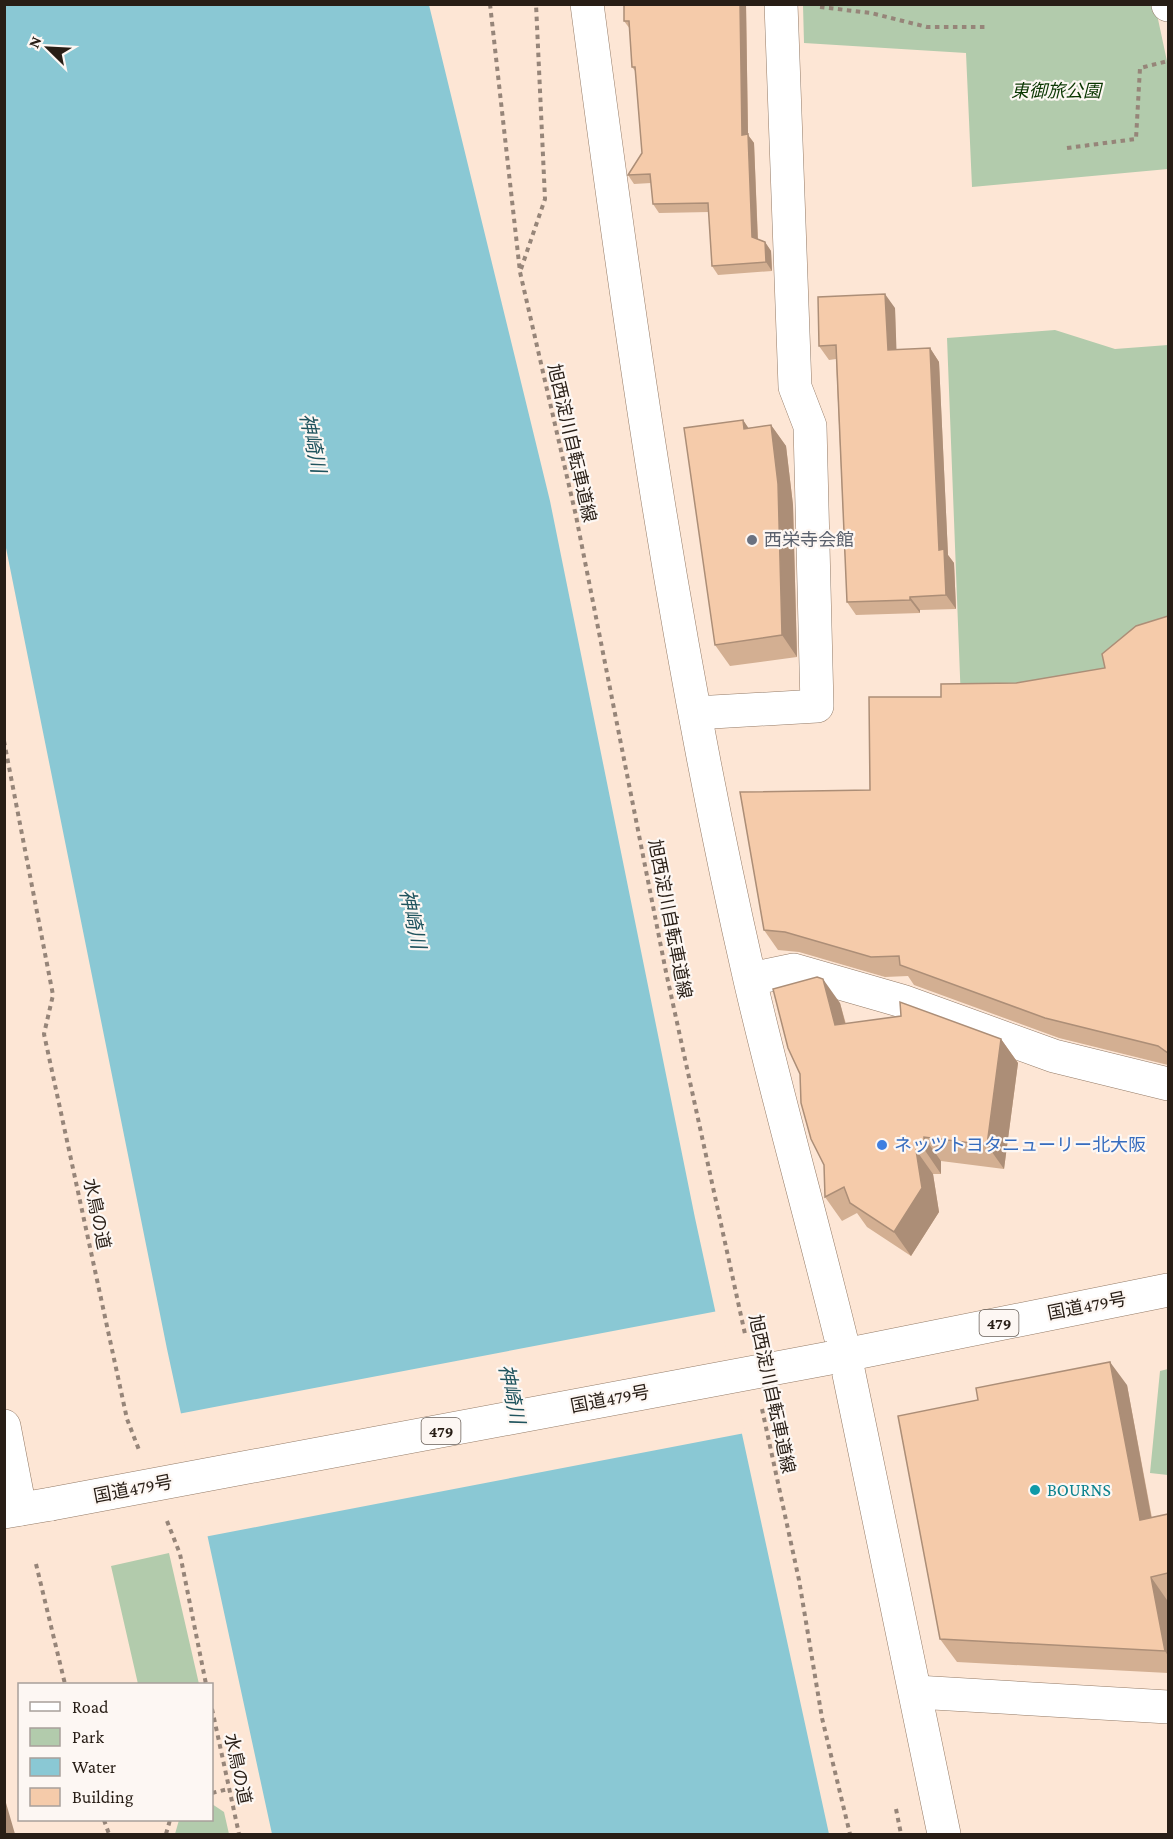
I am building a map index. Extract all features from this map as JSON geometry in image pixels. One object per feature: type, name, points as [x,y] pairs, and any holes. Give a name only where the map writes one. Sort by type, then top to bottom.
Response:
[{"type":"main road","points":[[588,4],[627,311],[695,713],[750,979],[916,1692],[944,1834]]},
{"type":"main road","points":[[695,713],[817,706],[810,426],[795,387],[781,6]]},
{"type":"main road","points":[[750,979],[794,970],[902,1001],[1054,1056],[1168,1084]]},
{"type":"main road","name":"国道479号","points":[[25,1509],[838,1357],[1168,1290]]},
{"type":"main road","points":[[4,1426],[25,1509]]},
{"type":"main road","points":[[916,1692],[1168,1707]]},
{"type":"path","name":"旭西淀川自転車道線","points":[[490,4],[520,272],[576,516],[666,972],[745,1335]]},
{"type":"path","points":[[520,272],[545,199],[536,4]]},
{"type":"path","points":[[781,6],[871,12],[927,27],[985,27]]},
{"type":"path","points":[[1067,148],[1136,140],[1140,68],[1168,61]]},
{"type":"path","name":"水鳥の道","points":[[4,741],[53,995],[44,1034],[127,1419],[143,1461]]},
{"type":"path","name":"旭西淀川自転車道線","points":[[761,1405],[799,1580],[822,1718],[850,1834]]},
{"type":"path","points":[[164,1512],[180,1554],[207,1683]]},
{"type":"path","points":[[36,1564],[64,1683]]},
{"type":"path","name":"水鳥の道","points":[[213,1714],[239,1834]]},
{"type":"path","points":[[213,1793],[228,1789]]},
{"type":"green space","name":"東御旅公園","points":[[803,5],[1155,5],[1168,66],[1168,169],[972,187],[966,53],[804,43]]},
{"type":"green space","points":[[1055,330],[1115,349],[1168,345],[1168,633],[1091,692],[961,702],[947,338]]},
{"type":"green space","points":[[1168,1369],[1168,1475],[1150,1473],[1160,1371]]},
{"type":"green space","points":[[169,1553],[199,1683],[138,1683],[111,1566]]},
{"type":"green space","points":[[213,1805],[224,1812],[229,1834],[175,1834],[179,1821],[213,1821]]},
{"type":"water","name":"神崎川","points":[[4,5],[429,5],[550,501],[695,1218],[829,1834],[272,1834],[167,1349],[5,543]]},
{"type":"pier","points":[[718,1311],[745,1433],[204,1537],[178,1414]]},
{"type":"building","points":[[624,4],[740,4],[742,135],[748,134],[752,237],[765,242],[766,262],[712,266],[708,203],[653,204],[650,174],[628,175],[642,153],[635,67],[632,67],[629,21],[624,21]]},
{"type":"building","points":[[885,294],[888,350],[930,348],[939,550],[944,549],[946,595],[910,597],[910,600],[847,602],[836,345],[819,346],[818,297]]},
{"type":"building","name":"西栄寺会館","points":[[743,420],[744,429],[771,425],[778,484],[782,635],[715,645],[684,428]]},
{"type":"building","points":[[1168,616],[1168,1053],[1158,1046],[1045,1018],[900,965],[899,956],[871,957],[785,932],[764,930],[740,792],[870,790],[869,697],[941,697],[941,684],[1016,683],[1105,668],[1102,654],[1136,626]]},
{"type":"building","name":"ネッツトヨタニューリー北大阪","points":[[817,977],[823,979],[835,1025],[901,1016],[900,1002],[1001,1039],[987,1145],[924,1137],[924,1149],[916,1150],[922,1188],[894,1232],[850,1203],[844,1187],[825,1197],[824,1165],[811,1139],[801,1103],[800,1074],[788,1048],[773,989]]},
{"type":"building","name":"BOURNS","points":[[1110,1362],[1140,1520],[1168,1514],[1168,1573],[1151,1577],[1165,1651],[940,1639],[898,1416],[978,1400],[976,1388]]},
{"type":"place","name":"西栄寺会館","points":[[752,540]]},
{"type":"place","name":"ネッツトヨタニューリー北大阪","points":[[882,1145]]},
{"type":"place","name":"BOURNS","points":[[1035,1490]]}]
